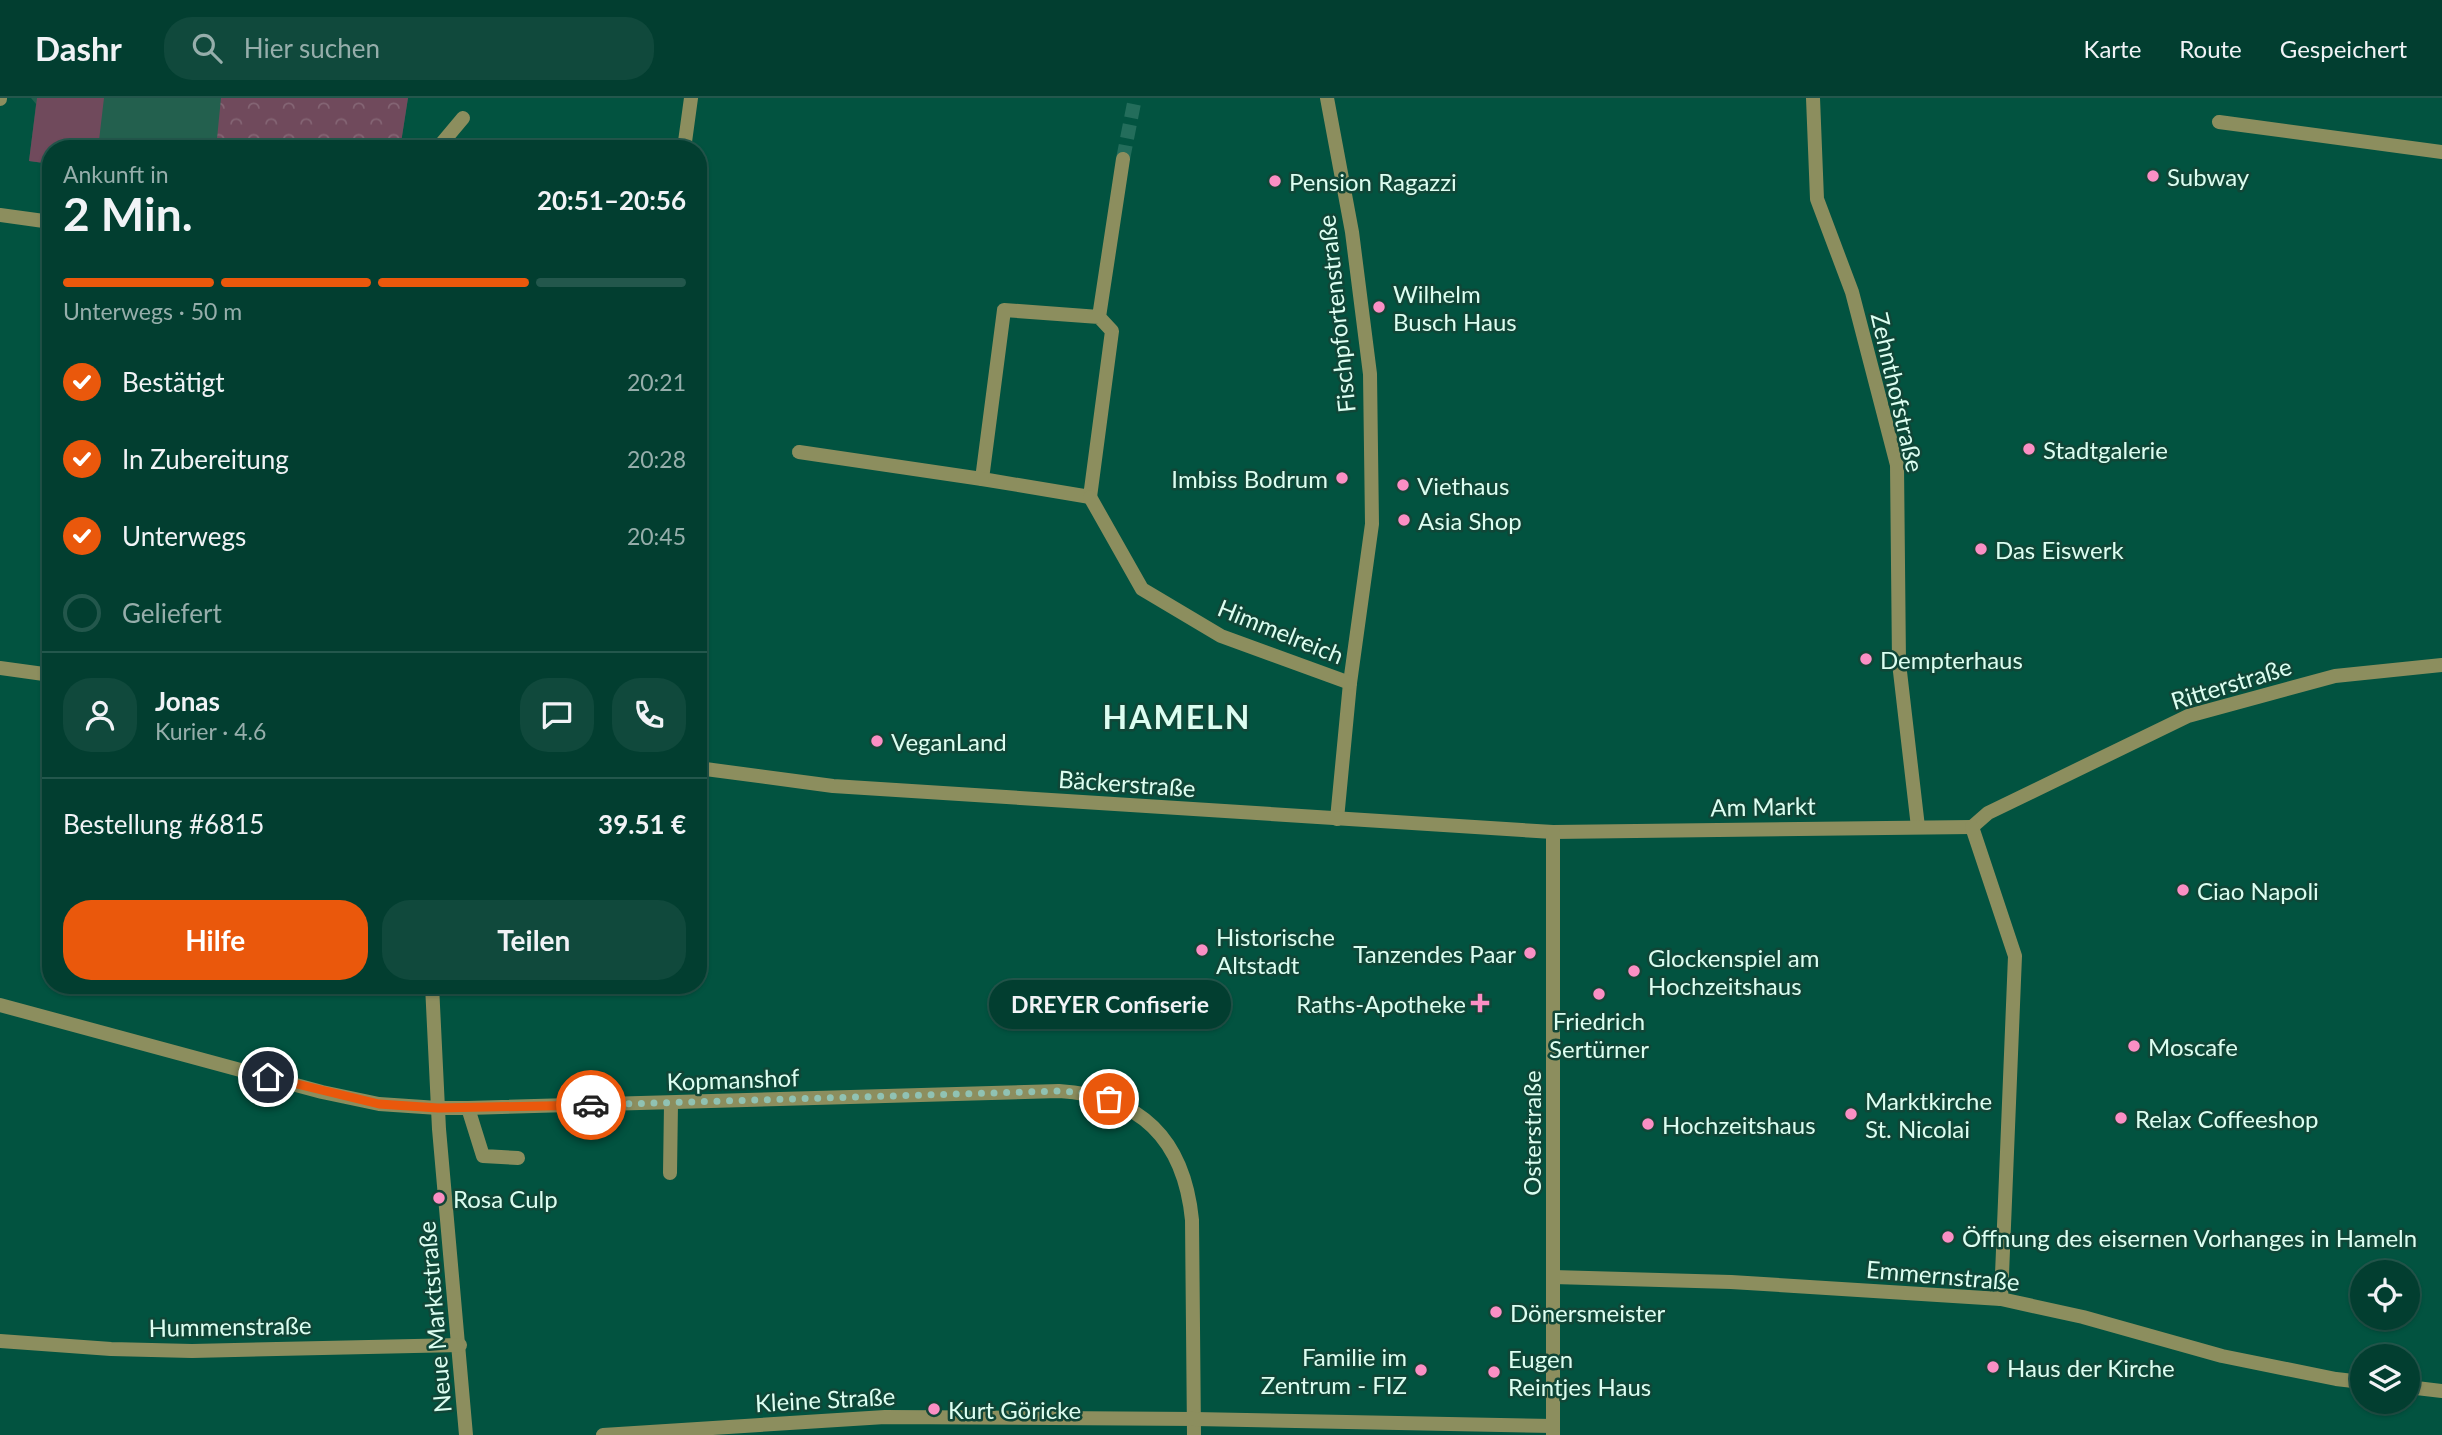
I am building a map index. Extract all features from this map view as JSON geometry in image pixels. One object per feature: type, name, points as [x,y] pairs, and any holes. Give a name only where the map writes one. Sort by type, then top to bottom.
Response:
[{"type":"street","points":[[685,140],[691,98]]},
{"type":"street","name":"Fischpfortenstraße","points":[[1327,98],[1352,232],[1370,374],[1372,524],[1350,683],[1337,819]]},
{"type":"street","name":"Zehnthofstraße","points":[[1813,98],[1817,199],[1852,292],[1897,465],[1899,663],[1919,827]]},
{"type":"street","points":[[445,140],[463,118]]},
{"type":"street","points":[[2219,122],[2442,152]]},
{"type":"street","points":[[1099,317],[1123,159]]},
{"type":"street","points":[[0,215],[42,221]]},
{"type":"street","points":[[799,452],[982,478],[1090,497],[1112,331],[1099,317],[1004,310],[982,478]]},
{"type":"street","name":"Himmelreich","points":[[1090,497],[1142,589],[1221,636],[1350,683]]},
{"type":"street","name":"Ritterstraße","points":[[1972,827],[1988,813],[2188,716],[2335,676],[2442,665]]},
{"type":"street","points":[[0,668],[42,674]]},
{"type":"street","name":"Bäckerstraße","points":[[707,769],[833,786],[1553,832]]},
{"type":"street","points":[[1972,827],[2015,957],[2001,1299]]},
{"type":"street","name":"Am Markt","points":[[1553,832],[1972,827]]},
{"type":"street","name":"Osterstraße","points":[[1553,832],[1553,1431]]},
{"type":"street","name":"Neue Marktstraße","points":[[432,994],[438,1108],[466,1435]]},
{"type":"street","name":"Kopmanshof","points":[[0,1005],[322,1092],[379,1104],[468,1108],[1059,1091],[1109,1099],[1131,1110],[1151,1125],[1182,1168],[1190,1193],[1194,1435]]},
{"type":"street","points":[[670,1173],[671,1104]]},
{"type":"street","points":[[468,1108],[483,1156],[518,1158]]},
{"type":"street","name":"Emmernstraße","points":[[1553,1277],[1731,1283],[2001,1299],[2083,1317],[2222,1356],[2350,1381]]},
{"type":"street","name":"Hummenstraße","points":[[0,1341],[111,1349],[192,1351],[460,1345]]},
{"type":"street","points":[[2420,1388],[2442,1391]]},
{"type":"street","name":"Kleine Straße","points":[[603,1435],[885,1417],[1195,1419],[1553,1431]]},
{"type":"shaded area","points":[[31,98],[408,98],[401,140],[42,140],[42,163],[29,161],[36,104]]},
{"type":"green space","points":[[37,98],[104,98],[99,140],[42,140],[42,163],[29,161]]},
{"type":"green space","points":[[221,98],[408,98],[401,140],[217,140]]},
{"type":"tunnel","points":[[1123,159],[1135,98]]},
{"type":"way so far","points":[[591,1105],[1059,1091],[1109,1099]]},
{"type":"place","name":"Subway","points":[[2153,176]]},
{"type":"place","name":"Pension Ragazzi","points":[[1275,181]]},
{"type":"place","name":"Wilhelm Busch Haus","points":[[1379,307]]},
{"type":"place","name":"Stadtgalerie","points":[[2029,449]]},
{"type":"place","name":"Imbiss Bodrum","points":[[1342,478]]},
{"type":"place","name":"Viethaus","points":[[1403,485]]},
{"type":"place","name":"Asia Shop","points":[[1404,520]]},
{"type":"place","name":"Das Eiswerk","points":[[1981,549]]},
{"type":"place","name":"Dempterhaus","points":[[1866,659]]},
{"type":"place","name":"VeganLand","points":[[877,741]]},
{"type":"place","name":"Ciao Napoli","points":[[2183,890]]},
{"type":"place","name":"Historische Altstadt","points":[[1202,950]]},
{"type":"place","name":"Tanzendes Paar","points":[[1530,953]]},
{"type":"place","name":"Glockenspiel am Hochzeitshaus","points":[[1634,971]]},
{"type":"place","name":"Friedrich Sertürner","points":[[1599,994]]},
{"type":"place","name":"Raths-Apotheke","points":[[1480,1003]]},
{"type":"place","name":"Moscafe","points":[[2134,1046]]},
{"type":"place","name":"DREYER Confiserie","points":[[1109,1099]]},
{"type":"place","name":"Marktkirche St. Nicolai","points":[[1851,1114]]},
{"type":"place","name":"Relax Coffeeshop","points":[[2121,1118]]},
{"type":"place","name":"Hochzeitshaus","points":[[1648,1124]]},
{"type":"place","name":"Rosa Culp","points":[[439,1198]]},
{"type":"place","name":"Öffnung des eisernen Vorhanges in Hameln","points":[[1948,1237]]},
{"type":"place","name":"Dönersmeister","points":[[1496,1312]]},
{"type":"place","name":"Haus der Kirche","points":[[1993,1367]]},
{"type":"place","name":"Familie im Zentrum - FIZ","points":[[1421,1370]]},
{"type":"place","name":"Eugen Reintjes Haus","points":[[1494,1372]]},
{"type":"place","name":"Kurt Göricke","points":[[934,1409]]},
{"type":"district","name":"HAMELN","points":[[1177,716]]},
{"type":"route","points":[[268,1077],[379,1104],[438,1108],[591,1105]]}]
